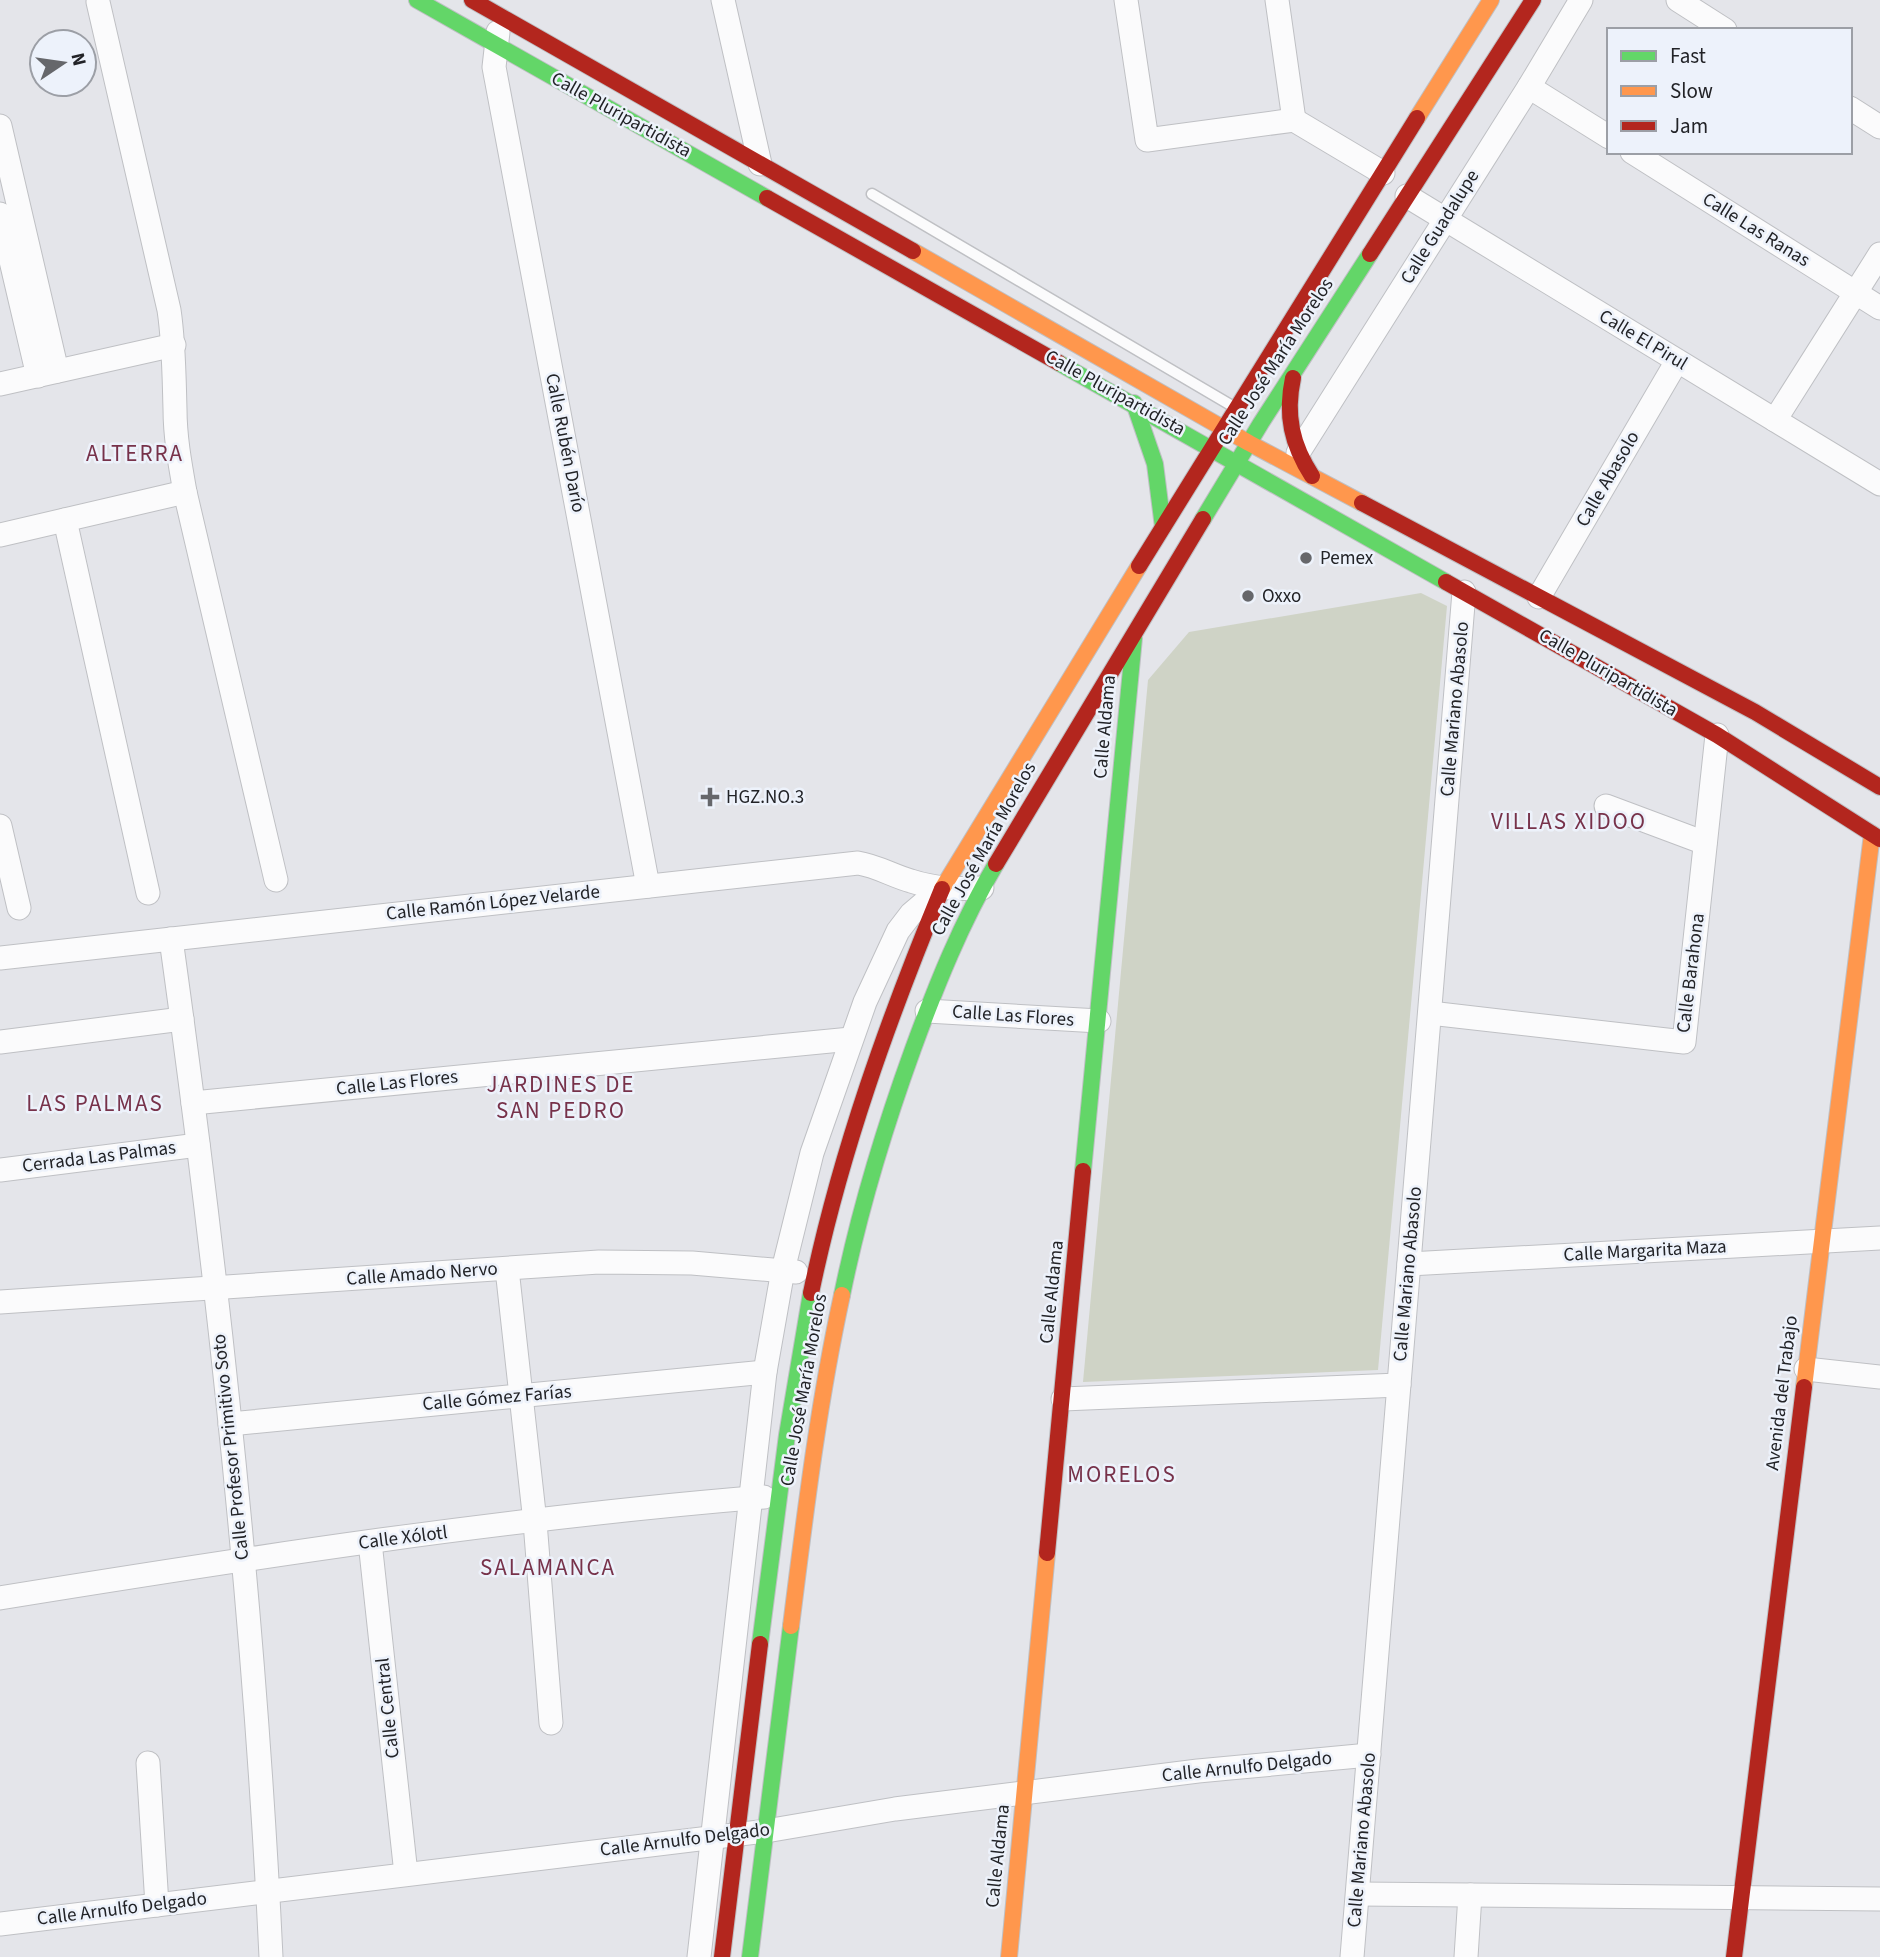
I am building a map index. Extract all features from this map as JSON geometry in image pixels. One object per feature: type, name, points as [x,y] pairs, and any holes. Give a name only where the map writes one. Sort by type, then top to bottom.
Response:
[{"type":"street","name":"Calle Pluripartidista","points":[[417,0],[1717,735],[1876,836]]},
{"type":"street","name":"Calle Pluripartidista","points":[[472,0],[501,8],[760,164],[1249,443],[1755,712],[1880,787]]},
{"type":"street","points":[[723,0],[760,164]]},
{"type":"street","points":[[1126,0],[1147,140],[1294,120],[1383,173]]},
{"type":"street","points":[[1277,0],[1294,120]]},
{"type":"street","name":"Calle José María Morelos","points":[[750,1957],[821,1398],[845,1279],[867,1189],[895,1099],[927,1011],[982,888],[1249,443],[1249,415],[1383,173],[1491,0]]},
{"type":"street","name":"Calle José María Morelos","points":[[722,1957],[794,1385],[815,1275],[849,1143],[869,1079],[941,889],[1224,428],[1249,415],[1294,372],[1533,0]]},
{"type":"street","name":"Calle Guadalupe","points":[[1298,453],[1581,0]]},
{"type":"street","points":[[1678,0],[1722,28]]},
{"type":"street","points":[[98,2],[169,310],[174,345],[178,451],[186,492],[276,880]]},
{"type":"street","name":"Calle Rubén Darío","points":[[501,8],[494,67],[648,886]]},
{"type":"street","points":[[1529,87],[1607,136]]},
{"type":"street","points":[[1852,109],[1880,127]]},
{"type":"street","points":[[0,126],[48,373]]},
{"type":"street","name":"Calle Las Ranas","points":[[1635,154],[1880,308]]},
{"type":"street","name":"Calle El Pirul","points":[[1407,196],[1880,484]]},
{"type":"street","points":[[0,214],[48,373]]},
{"type":"street","points":[[1775,420],[1880,254]]},
{"type":"street","points":[[0,384],[174,345]]},
{"type":"street","name":"Calle Abasolo","points":[[1539,597],[1677,361]]},
{"type":"street","points":[[1294,372],[1290,388],[1289,421],[1298,453],[1312,476]]},
{"type":"street","points":[[1134,404],[1156,464],[1163,527]]},
{"type":"street","points":[[0,535],[186,492]]},
{"type":"street","points":[[65,520],[148,893]]},
{"type":"street","name":"Calle Mariano Abasolo","points":[[1352,1957],[1464,592]]},
{"type":"street","name":"Calle Aldama","points":[[1009,1957],[1135,630]]},
{"type":"street","name":"Calle Barahona","points":[[1430,1013],[1684,1042],[1717,735]]},
{"type":"street","points":[[1605,806],[1705,843]]},
{"type":"street","points":[[0,826],[19,908]]},
{"type":"street","name":"Avenida del Trabajo","points":[[1734,1957],[1822,1241],[1876,836]]},
{"type":"street","name":"Calle Ramón López Velarde","points":[[0,958],[858,863],[875,866],[908,881],[941,889],[982,888]]},
{"type":"street","points":[[699,1957],[765,1373],[783,1270],[812,1153],[851,1038],[898,931],[911,914],[941,889]]},
{"type":"street","name":"Calle Profesor Primitivo Soto","points":[[171,939],[230,1424],[243,1559],[271,1957]]},
{"type":"street","name":"Calle Las Flores","points":[[927,1011],[1099,1021]]},
{"type":"street","points":[[0,1042],[182,1019]]},
{"type":"street","name":"Calle Las Flores","points":[[193,1103],[851,1038]]},
{"type":"street","name":"Cerrada Las Palmas","points":[[0,1170],[198,1145]]},
{"type":"street","name":"Calle Margarita Maza","points":[[1409,1264],[1880,1238]]},
{"type":"street","name":"Calle Amado Nervo","points":[[0,1302],[612,1262],[692,1263],[783,1270],[845,1279]]},
{"type":"street","points":[[507,1269],[535,1521],[551,1723]]},
{"type":"street","points":[[1806,1369],[1880,1377]]},
{"type":"street","name":"Calle Gómez Farías","points":[[230,1424],[765,1373]]},
{"type":"street","points":[[1063,1399],[1399,1385]]},
{"type":"street","name":"Calle Xólotl","points":[[0,1598],[243,1559],[370,1542],[535,1521],[808,1493]]},
{"type":"street","name":"Calle Central","points":[[370,1542],[407,1874]]},
{"type":"street","points":[[735,1634],[762,1636]]},
{"type":"street","points":[[724,1731],[750,1733]]},
{"type":"street","name":"Calle Arnulfo Delgado","points":[[0,1924],[766,1831],[895,1810],[1198,1771],[1369,1755]]},
{"type":"street","points":[[148,1763],[157,1905]]},
{"type":"street","points":[[1358,1894],[1880,1899]]},
{"type":"street","points":[[1466,1957],[1470,1895]]},
{"type":"lane","points":[[872,194],[1249,415]]},
{"type":"shaded area","points":[[1421,593],[1447,606],[1378,1370],[1083,1382],[1148,680],[1189,632]]},
{"type":"traffic: fast","points":[[417,0],[767,198]]},
{"type":"traffic: fast","points":[[1203,519],[1261,423],[1370,254]]},
{"type":"traffic: fast","points":[[1059,363],[1446,582]]},
{"type":"traffic: fast","points":[[1134,403],[1155,464],[1163,527]]},
{"type":"traffic: fast","points":[[1083,1171],[1134,638]]},
{"type":"traffic: fast","points":[[842,1295],[873,1171],[913,1049],[950,955],[996,864]]},
{"type":"traffic: fast","points":[[760,1644],[787,1435],[811,1293]]},
{"type":"traffic: fast","points":[[750,1957],[791,1626]]},
{"type":"traffic: slow","points":[[1417,118],[1491,0]]},
{"type":"traffic: slow","points":[[913,251],[1249,443],[1362,503]]},
{"type":"traffic: slow","points":[[942,889],[1139,566]]},
{"type":"traffic: slow","points":[[1804,1387],[1872,834]]},
{"type":"traffic: slow","points":[[791,1626],[819,1419],[842,1295]]},
{"type":"traffic: slow","points":[[1009,1957],[1047,1553]]},
{"type":"traffic: jam","points":[[472,0],[913,251]]},
{"type":"traffic: jam","points":[[1370,254],[1533,0]]},
{"type":"traffic: jam","points":[[1139,566],[1417,118]]},
{"type":"traffic: jam","points":[[767,198],[1059,363]]},
{"type":"traffic: jam","points":[[1293,378],[1290,405],[1292,429],[1299,453],[1312,476]]},
{"type":"traffic: jam","points":[[1362,503],[1755,712],[1880,787]]},
{"type":"traffic: jam","points":[[996,864],[1203,519]]},
{"type":"traffic: jam","points":[[1446,582],[1717,735],[1880,839]]},
{"type":"traffic: jam","points":[[811,1293],[836,1189],[867,1088],[942,889]]},
{"type":"traffic: jam","points":[[1047,1553],[1083,1171]]},
{"type":"traffic: jam","points":[[1734,1957],[1804,1387]]},
{"type":"traffic: jam","points":[[722,1957],[760,1644]]},
{"type":"place","name":"Pemex","points":[[1306,558]]},
{"type":"place","name":"Oxxo","points":[[1248,596]]},
{"type":"place","name":"HGZ.NO.3","points":[[710,797]]},
{"type":"district","name":"ALTERRA","points":[[135,453]]},
{"type":"district","name":"VILLAS XIDOO","points":[[1569,821]]},
{"type":"district","name":"JARDINES DE SAN PEDRO","points":[[561,1097]]},
{"type":"district","name":"LAS PALMAS","points":[[95,1103]]},
{"type":"district","name":"MORELOS","points":[[1122,1474]]},
{"type":"district","name":"SALAMANCA","points":[[548,1567]]}]
